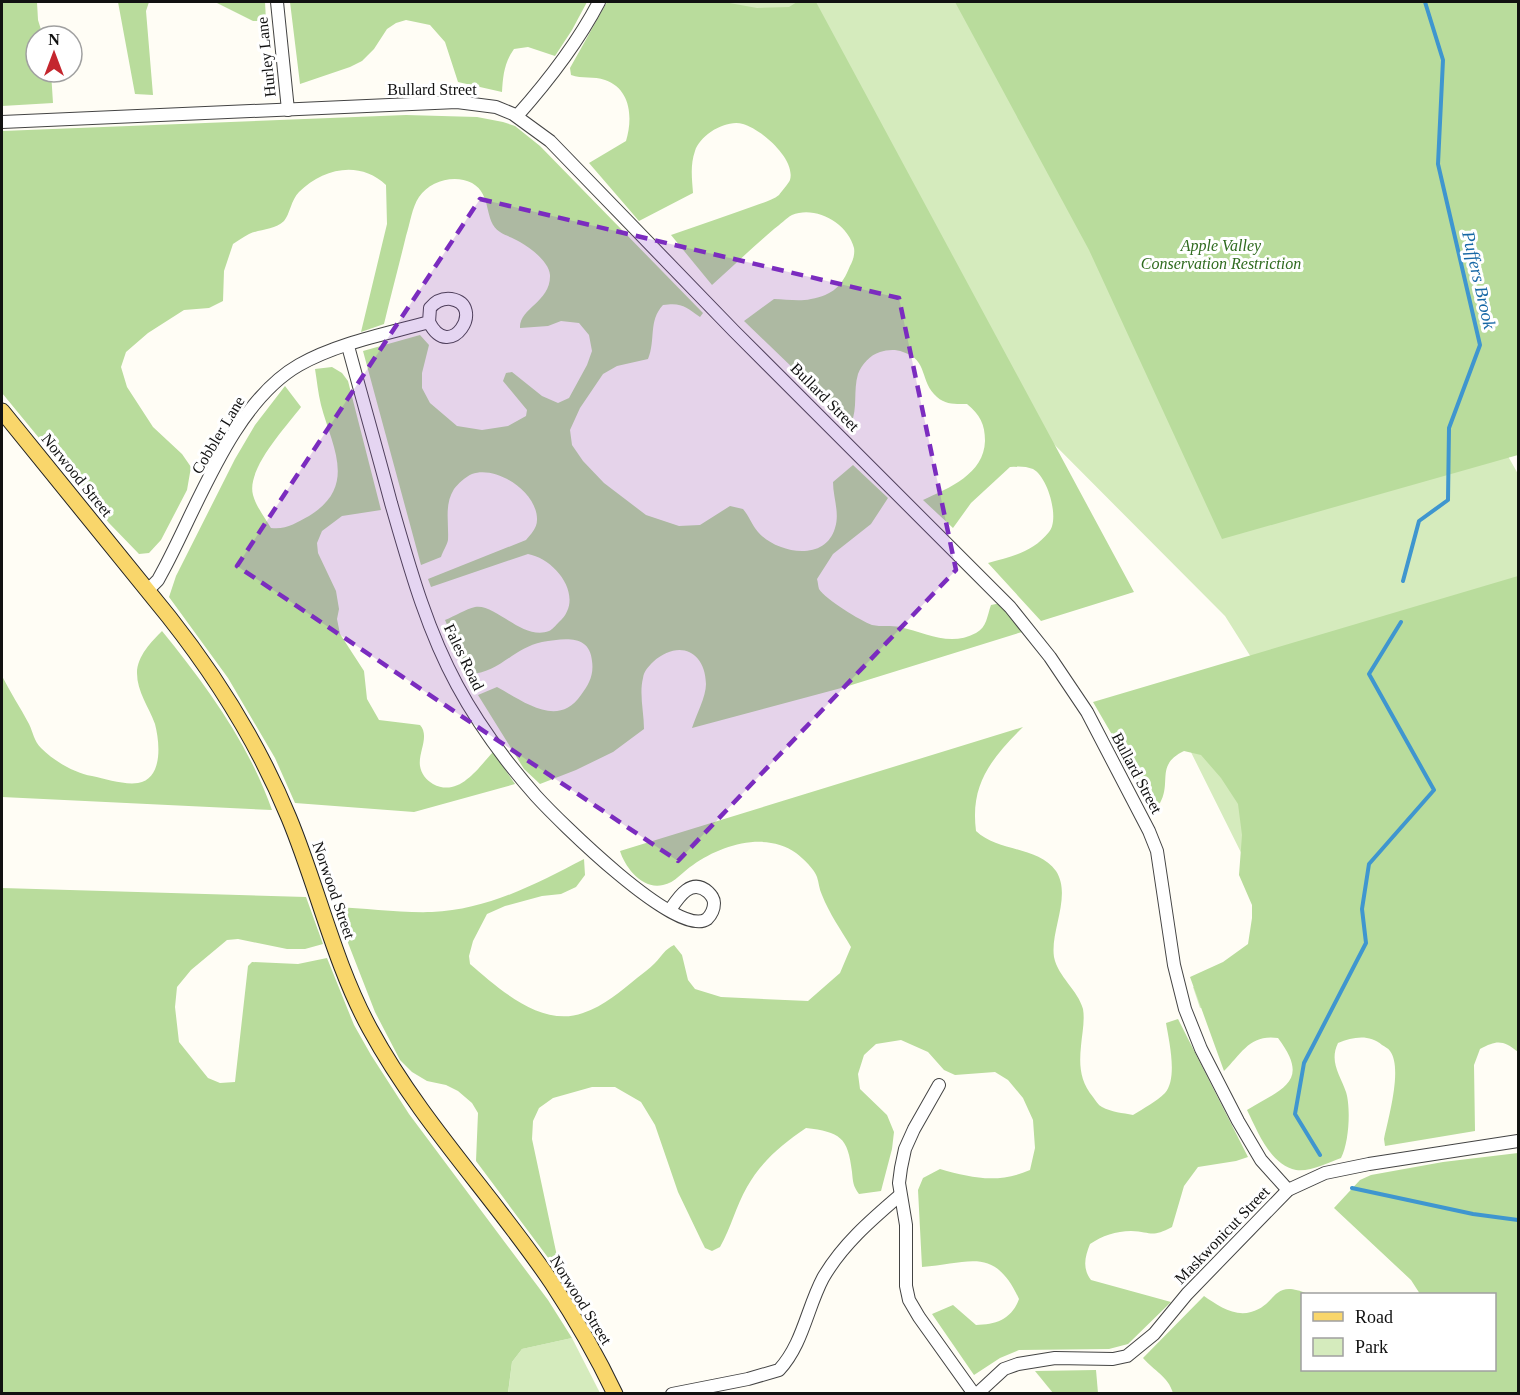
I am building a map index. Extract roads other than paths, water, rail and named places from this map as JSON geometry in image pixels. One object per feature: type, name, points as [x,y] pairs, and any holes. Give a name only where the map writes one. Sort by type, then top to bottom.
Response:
[{"type":"main road","name":"Norwood Street","points":[[2,411],[148,590],[213,675],[267,768],[300,847],[339,960],[356,1002],[371,1030],[411,1094],[551,1283],[615,1394]]},
{"type":"street","name":"Hurley Lane","points":[[277,2],[288,110]]},
{"type":"street","points":[[517,116],[562,62],[586,27],[599,2]]},
{"type":"street","name":"Bullard Street","points":[[2,122],[457,102],[496,107],[517,116],[550,141],[734,331],[1010,607],[1050,657],[1087,711],[1157,851],[1174,965],[1185,1009],[1201,1049],[1261,1160],[1288,1190]]},
{"type":"street","name":"Cobbler Lane","points":[[148,590],[164,570],[223,454],[253,406],[268,388],[300,364],[348,346],[429,322]]},
{"type":"street","name":"Fales Road","points":[[348,346],[408,563],[429,622],[458,686],[478,719],[520,777],[555,816],[615,873],[670,910]]},
{"type":"street","points":[[939,1085],[905,1149],[898,1184],[906,1225],[906,1286],[909,1300],[919,1317],[975,1394]]},
{"type":"street","name":"Maskwonicut Street","points":[[975,1394],[1004,1369],[1018,1364],[1055,1358],[1113,1359],[1127,1356],[1154,1334],[1187,1294],[1288,1190],[1325,1173],[1518,1141]]},
{"type":"street","points":[[672,1394],[762,1376],[779,1370],[801,1336],[822,1280],[830,1268],[870,1220],[899,1196]]},
{"type":"waterway","name":"Puffers Brook","points":[[1403,581],[1419,521],[1448,500],[1449,428],[1480,345],[1438,164],[1443,60],[1425,2]]},
{"type":"waterway","points":[[1320,1155],[1295,1114],[1304,1063],[1366,943],[1362,909],[1369,864],[1434,790],[1369,674],[1401,622]]},
{"type":"waterway","points":[[1352,1188],[1473,1214],[1518,1220]]},
{"type":"park label","name":"Apple Valley Conservation Restriction","points":[[1221,254]]}]
